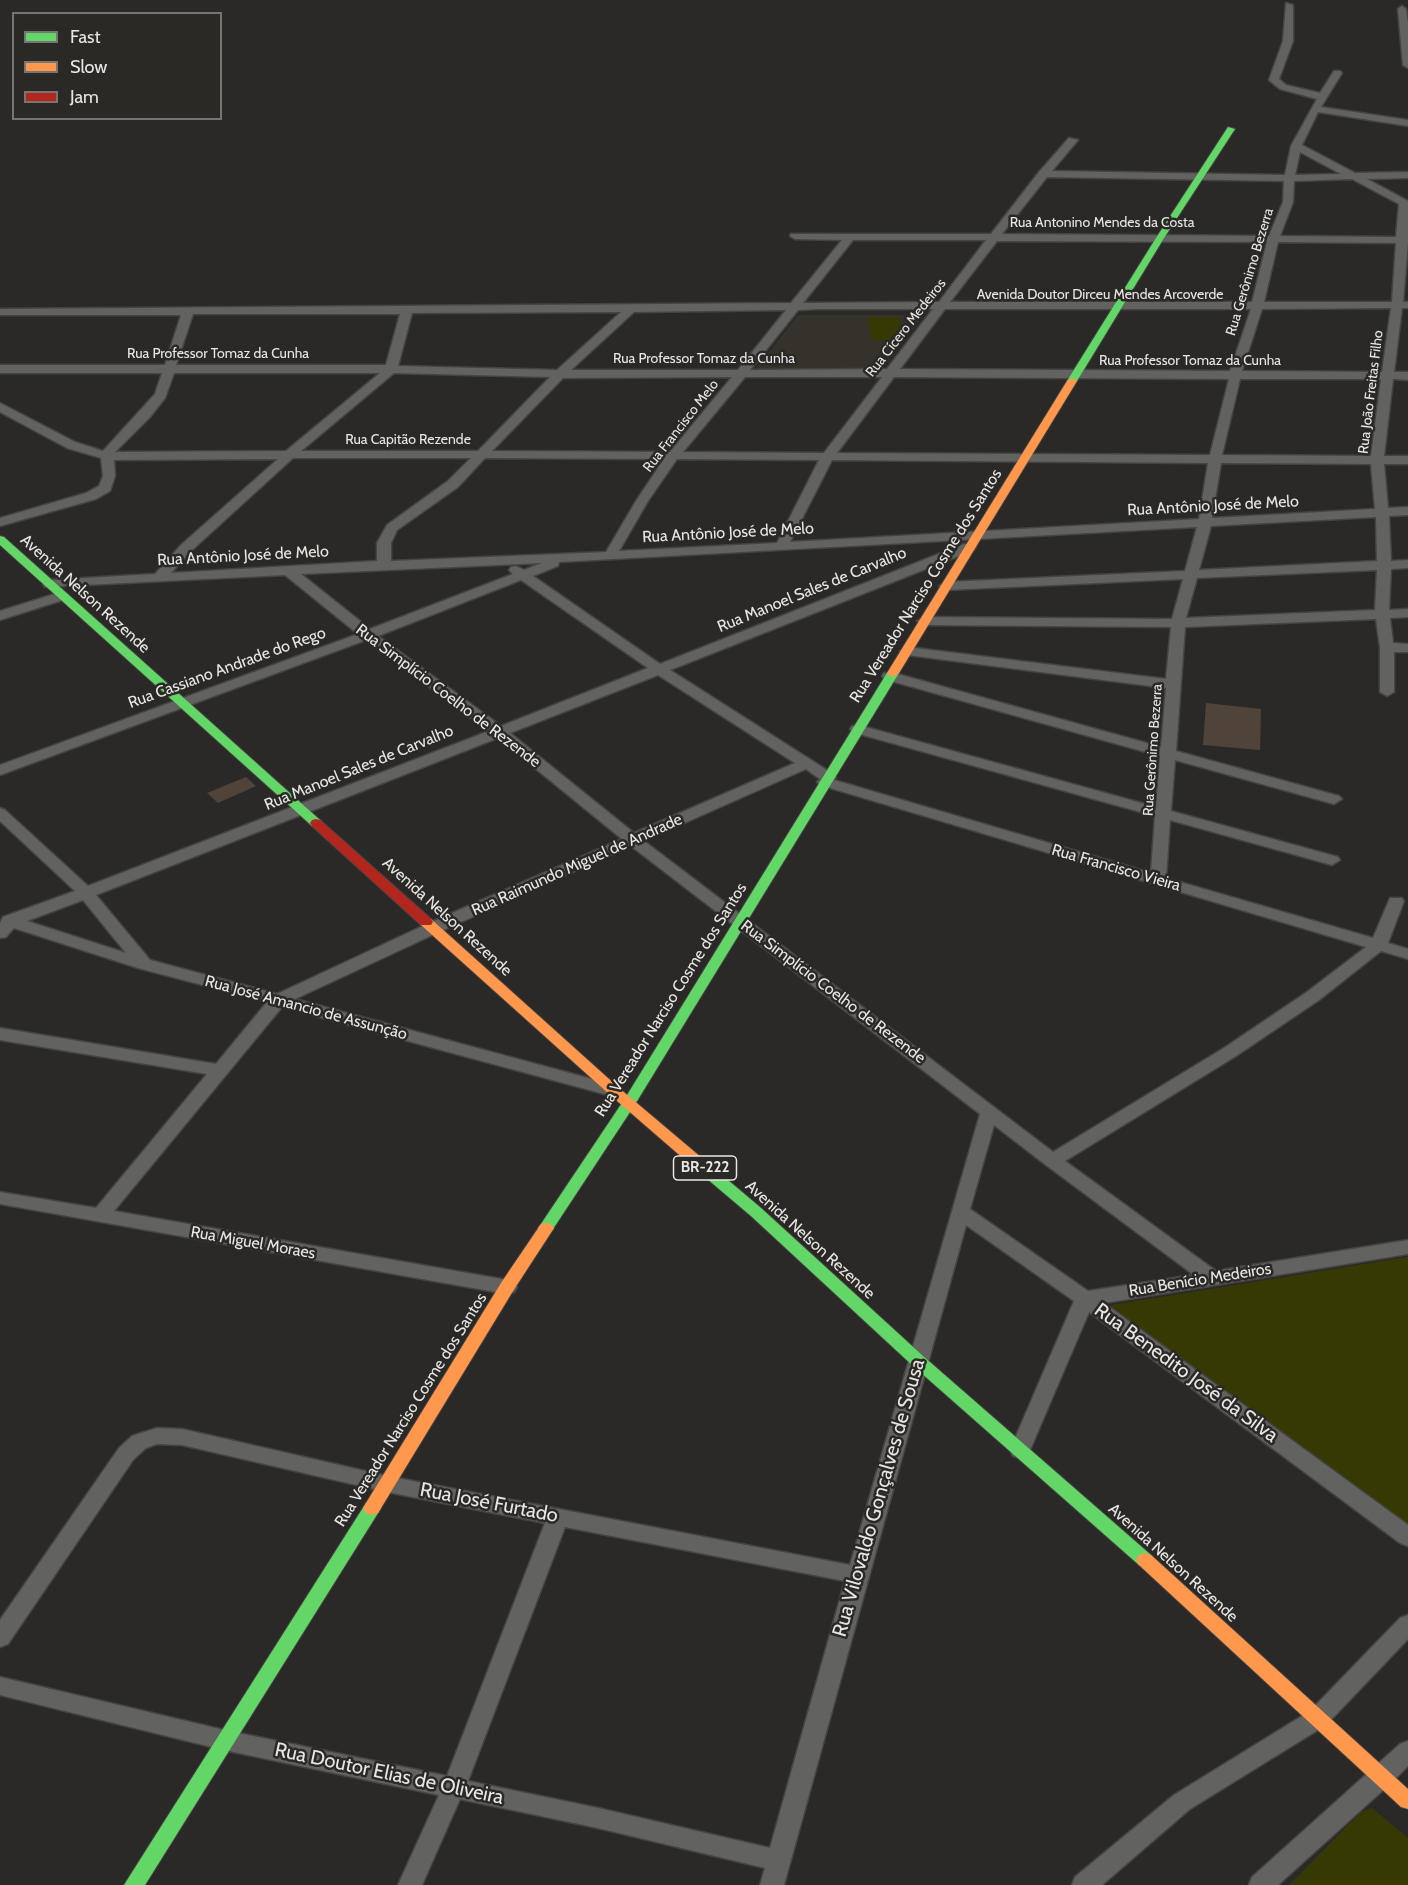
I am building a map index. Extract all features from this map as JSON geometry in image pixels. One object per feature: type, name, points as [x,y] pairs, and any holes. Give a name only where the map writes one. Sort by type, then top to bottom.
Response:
[{"type":"street","points":[[1289,5],[1288,41],[1274,80],[1283,87],[1318,103],[1408,123]]},
{"type":"street","points":[[1402,9],[1408,65]]},
{"type":"street","name":"Rua Gerônimo Bezerra","points":[[1158,880],[1178,623],[1205,523],[1215,459],[1235,376],[1257,307],[1273,239],[1288,202],[1289,178],[1296,146],[1318,103],[1337,73]]},
{"type":"street","name":"Rua Vereador Narciso Cosme dos Santos","points":[[134,1885],[387,1484],[507,1287],[629,1102],[889,676],[907,651],[1160,238],[1231,129]]},
{"type":"street","name":"Rua Cícero Medeiros","points":[[781,547],[827,457],[994,237],[1073,140]]},
{"type":"street","points":[[1296,146],[1406,205]]},
{"type":"street","points":[[1043,174],[1198,178],[1408,175]]},
{"type":"street","name":"Rua João Freitas Filho","points":[[1387,692],[1387,647],[1382,614],[1384,565],[1382,513],[1377,460],[1386,376],[1403,308],[1406,205]]},
{"type":"street","name":"Rua Antonino Mendes da Costa","points":[[795,236],[1406,240]]},
{"type":"street","name":"Rua Francisco Melo","points":[[609,556],[642,501],[673,456],[850,236]]},
{"type":"street","name":"Avenida Doutor Dirceu Mendes Arcoverde","points":[[0,312],[776,307],[1403,308]]},
{"type":"street","points":[[384,564],[384,543],[392,528],[437,497],[483,455],[560,374],[631,309]]},
{"type":"street","points":[[160,577],[186,548],[289,455],[391,369],[407,310]]},
{"type":"street","points":[[0,522],[91,496],[107,486],[107,456],[115,442],[156,403],[161,395],[188,311]]},
{"type":"street","name":"Rua Professor Tomaz da Cunha","points":[[0,369],[391,369],[560,374],[1408,376]]},
{"type":"street","name":"Rua Capitão Rezende","points":[[0,407],[71,446],[107,456],[483,455],[1408,460]]},
{"type":"street","name":"Rua Antônio José de Melo","points":[[50,584],[384,564],[973,541],[1205,523],[1408,512]]},
{"type":"street","name":"Avenida Nelson Rezende","points":[[0,539],[614,1090],[756,1212],[917,1360],[1194,1602],[1408,1801]]},
{"type":"street","name":"Rua Manoel Sales de Carvalho","points":[[4,924],[87,894],[498,731],[660,670],[973,541]]},
{"type":"street","name":"Rua Cassiano Andrade do Rego","points":[[0,770],[368,635],[565,558]]},
{"type":"street","name":"Rua Francisco Vieira","points":[[504,559],[520,575],[826,779],[1408,954]]},
{"type":"street","points":[[946,586],[1408,564]]},
{"type":"street","name":"Rua Simplício Coelho de Rezende","points":[[288,570],[368,635],[498,731],[633,840],[1053,1161],[1212,1278]]},
{"type":"street","points":[[0,616],[61,596]]},
{"type":"street","points":[[924,621],[1178,623],[1408,613]]},
{"type":"street","points":[[1387,647],[1408,648]]},
{"type":"street","points":[[907,651],[1172,684]]},
{"type":"street","points":[[889,676],[1334,799]]},
{"type":"street","points":[[857,729],[1332,860]]},
{"type":"street","name":"Rua Raimundo Miguel de Andrade","points":[[99,1216],[277,1001],[434,928],[805,764]]},
{"type":"street","points":[[0,813],[87,894],[144,964]]},
{"type":"street","points":[[1053,1161],[1230,1052],[1313,996],[1379,945],[1396,901]]},
{"type":"street","name":"Rua José Amancio de Assunção","points":[[4,924],[277,1001],[614,1090]]},
{"type":"street","points":[[0,1034],[219,1070]]},
{"type":"street","name":"Rua Vilovaldo Gonçalves de Sousa","points":[[772,1885],[917,1360],[989,1112]]},
{"type":"street","name":"Rua Miguel Moraes","points":[[0,1198],[507,1287]]},
{"type":"street","name":"Rua Benedito José da Silva","points":[[961,1212],[1084,1299],[1408,1537]]},
{"type":"street","name":"Rua Benício Medeiros","points":[[1084,1299],[1408,1247]]},
{"type":"street","points":[[1020,1450],[1084,1299]]},
{"type":"street","name":"Rua José Furtado","points":[[0,1638],[126,1454],[147,1438],[157,1436],[182,1437],[387,1484],[857,1575]]},
{"type":"street","points":[[410,1885],[454,1787],[558,1517]]},
{"type":"street","points":[[1084,1885],[1182,1802],[1318,1718],[1408,1624]]},
{"type":"street","name":"Rua Doutor Elias de Oliveira","points":[[0,1686],[224,1740],[598,1818],[778,1861]]},
{"type":"street","points":[[1261,1885],[1408,1751]]},
{"type":"shaded area","points":[[798,315],[924,315],[882,369],[755,370]]},
{"type":"shaded area","points":[[868,317],[899,317],[903,340],[871,340]]},
{"type":"shaded area","points":[[1408,1257],[1408,1534],[1105,1306]]},
{"type":"shaded area","points":[[1372,1808],[1408,1838],[1408,1885],[1289,1885],[1361,1812]]},
{"type":"building","points":[[1206,703],[1261,709],[1260,750],[1203,745]]},
{"type":"building","points":[[246,777],[256,786],[218,803],[207,793]]},
{"type":"traffic: fast","points":[[1072,381],[1160,238],[1231,129]]},
{"type":"traffic: fast","points":[[0,539],[316,823]]},
{"type":"traffic: fast","points":[[546,1228],[629,1103],[893,673]]},
{"type":"traffic: fast","points":[[704,1168],[756,1212],[917,1360],[1145,1560]]},
{"type":"traffic: fast","points":[[134,1885],[372,1508]]},
{"type":"traffic: slow","points":[[893,673],[1072,381]]},
{"type":"traffic: slow","points":[[426,922],[614,1091],[704,1168]]},
{"type":"traffic: slow","points":[[372,1508],[507,1287],[546,1228]]},
{"type":"traffic: slow","points":[[1145,1560],[1408,1801]]},
{"type":"traffic: jam","points":[[316,823],[426,922]]}]
